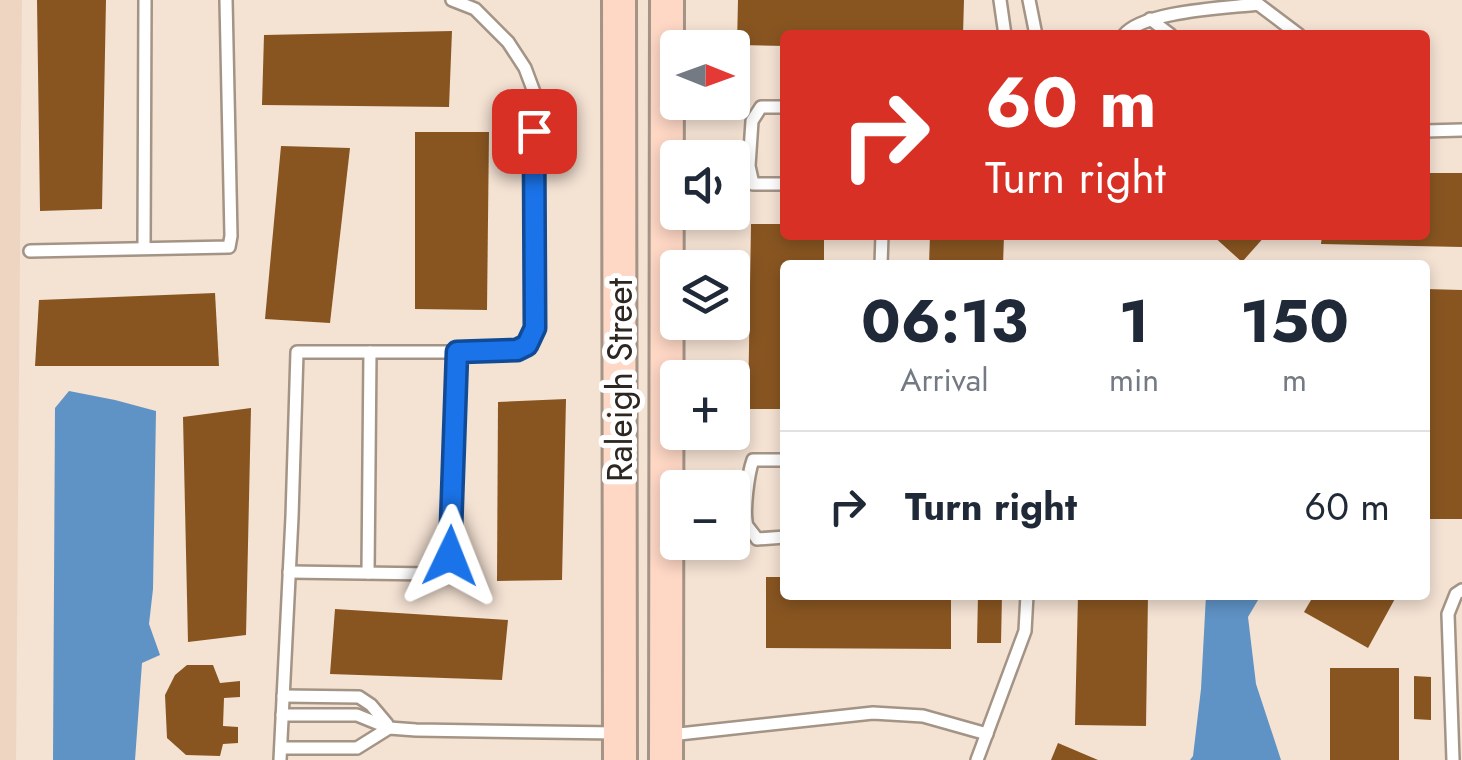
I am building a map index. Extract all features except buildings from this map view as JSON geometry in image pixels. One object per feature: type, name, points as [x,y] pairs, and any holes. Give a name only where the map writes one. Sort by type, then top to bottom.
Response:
[{"type":"street","name":"Raleigh Street","points":[[619,0],[620,746]]},
{"type":"street","name":"Raleigh Street","points":[[666,748],[667,0]]},
{"type":"lane","points":[[144,248],[145,0]]},
{"type":"lane","points":[[30,252],[228,246],[226,0]]},
{"type":"lane","points":[[389,728],[356,748],[280,754],[296,352],[517,350],[527,345],[535,328],[534,92],[525,68],[508,42],[475,9],[452,0]]},
{"type":"lane","points":[[1000,0],[1004,30]]},
{"type":"lane","points":[[1029,0],[1035,30]]},
{"type":"lane","points":[[1128,30],[1150,20],[1258,4],[1293,30]]},
{"type":"lane","points":[[1150,20],[1164,30]]},
{"type":"lane","points":[[780,107],[760,107],[752,121],[748,166],[753,184],[780,184]]},
{"type":"lane","points":[[1430,131],[1462,130]]},
{"type":"lane","points":[[368,573],[370,352]]},
{"type":"lane","points":[[289,572],[432,574],[443,570],[450,556],[457,352]]},
{"type":"lane","points":[[780,460],[753,460],[747,498],[747,526],[757,539],[780,537]]},
{"type":"lane","points":[[1453,760],[1448,614],[1456,594],[1462,590]]},
{"type":"lane","points":[[977,760],[1024,631],[1027,600]]},
{"type":"lane","points":[[283,696],[359,696],[389,728]]},
{"type":"lane","points":[[666,748],[873,713],[923,716],[987,734]]},
{"type":"lane","points":[[282,714],[357,715],[389,728],[620,746]]},
{"type":"shaded area","points":[[0,0],[22,0],[16,760],[0,760]]},
{"type":"water","points":[[69,391],[156,411],[149,624],[160,655],[142,663],[135,760],[53,760],[55,408]]},
{"type":"water","points":[[1206,600],[1258,600],[1248,617],[1256,684],[1281,760],[1190,760],[1201,689]]},
{"type":"route","points":[[450,556],[457,352],[517,350],[527,345],[535,328],[534,131]]}]
